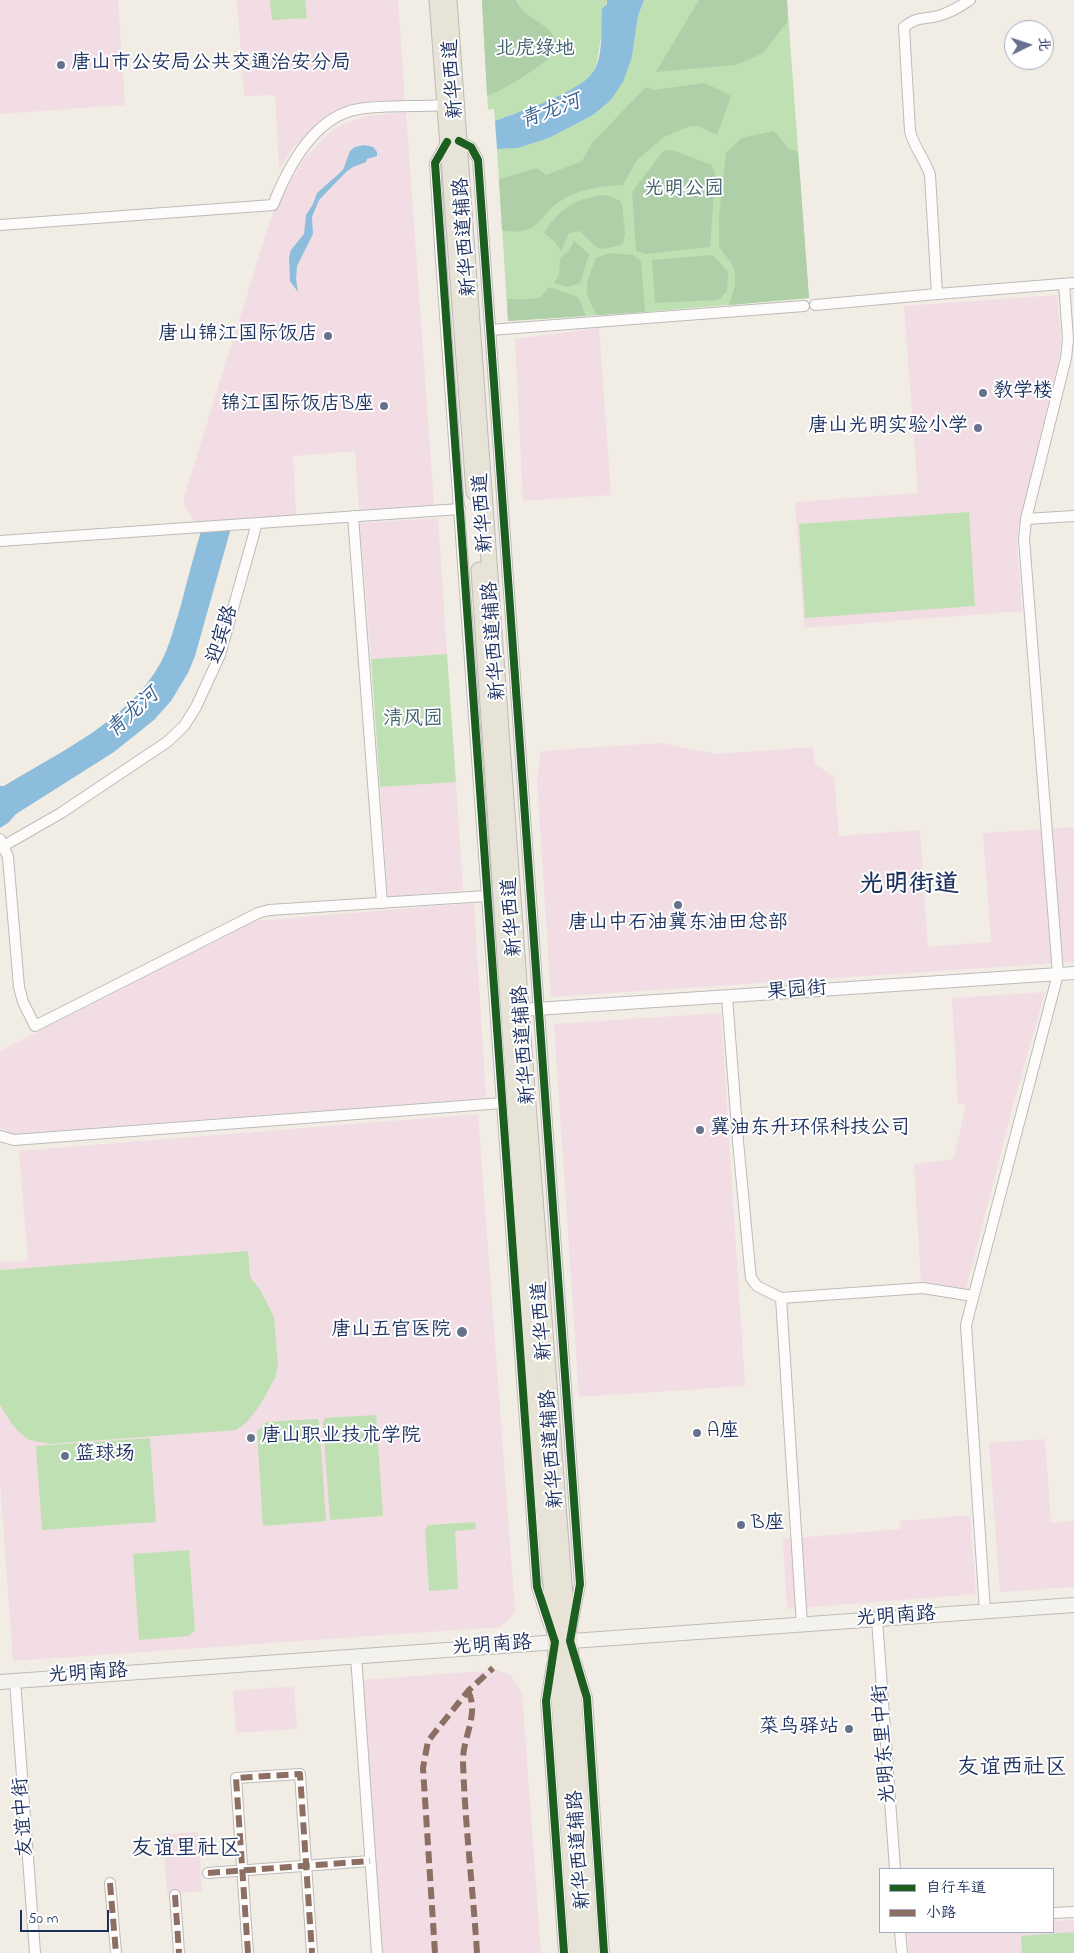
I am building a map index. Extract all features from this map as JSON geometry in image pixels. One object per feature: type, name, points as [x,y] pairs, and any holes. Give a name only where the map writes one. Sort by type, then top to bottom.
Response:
[{"type":"main road","name":"新华西道","points":[[437,0],[444,105],[453,142],[564,1584],[562,1642],[577,1953]]},
{"type":"main road","name":"新华西道","points":[[449,0],[456,270],[475,515],[539,1460],[562,1642],[591,1953]]},
{"type":"main road","name":"光明南路","points":[[0,1682],[1074,1605]]},
{"type":"street","points":[[937,294],[930,175],[927,165],[913,143],[910,131],[904,27],[914,19],[953,11],[970,0]]},
{"type":"street","points":[[0,225],[273,206],[283,180],[297,158],[320,129],[331,120],[359,109],[444,105]]},
{"type":"street","name":"新华西道辅路","points":[[564,1953],[546,1701],[562,1642],[580,1584],[478,160],[471,146],[453,142],[435,164],[537,1587],[562,1642],[587,1698],[604,1953]]},
{"type":"street","points":[[440,246],[456,270]]},
{"type":"street","points":[[815,305],[1069,284],[1066,358],[1026,519],[1024,539],[1058,974],[966,1325],[985,1612]]},
{"type":"street","points":[[490,330],[804,306]]},
{"type":"street","points":[[0,541],[460,509]]},
{"type":"street","points":[[353,516],[382,903]]},
{"type":"street","points":[[1026,519],[1074,516]]},
{"type":"street","name":"迎宾路","points":[[1,844],[61,813],[167,742],[184,726],[196,707],[220,655],[257,523]]},
{"type":"street","points":[[1,844],[8,857],[19,987],[23,1002],[35,1026],[258,913],[270,910],[486,896]]},
{"type":"street","name":"果园街","points":[[521,1010],[1074,973]]},
{"type":"street","points":[[727,997],[751,1278],[757,1286],[781,1298],[922,1288],[973,1296]]},
{"type":"street","points":[[0,1136],[14,1140],[502,1103]]},
{"type":"street","points":[[781,1298],[802,1625]]},
{"type":"street","name":"光明东里中街","points":[[878,1619],[895,1868]]},
{"type":"street","points":[[356,1656],[377,1953]]},
{"type":"street","name":"友谊中街","points":[[15,1681],[35,1953]]},
{"type":"street","points":[[248,1953],[236,1778],[300,1774],[312,1953]]},
{"type":"street","points":[[208,1873],[370,1860]]},
{"type":"street","points":[[110,1882],[116,1953]]},
{"type":"street","points":[[175,1895],[179,1953]]},
{"type":"street","points":[[1054,1913],[1074,1912]]},
{"type":"street","points":[[900,1933],[902,1953]]},
{"type":"shaded area","name":"唐山市公安局公共交通治安分局","points":[[0,0],[118,0],[125,105],[0,114]]},
{"type":"shaded area","points":[[237,0],[398,0],[405,103],[334,110],[293,148],[279,169],[275,95],[244,96]]},
{"type":"shaded area","name":"唐山锦江国际饭店","points":[[406,112],[434,505],[359,510],[355,451],[293,456],[296,515],[202,522],[193,520],[185,507],[184,497],[270,221],[280,198],[304,159],[333,129],[365,116]]},
{"type":"shaded area","name":"唐山光明实验小学","points":[[1057,295],[1061,343],[1058,363],[1018,529],[1017,545],[1022,611],[804,628],[795,502],[918,493],[904,306]]},
{"type":"shaded area","points":[[599,328],[611,495],[523,501],[515,339]]},
{"type":"shaded area","points":[[438,518],[447,654],[371,659],[360,523]]},
{"type":"shaded area","points":[[660,743],[716,754],[813,747],[815,764],[834,777],[839,836],[920,830],[928,947],[991,942],[983,833],[1074,827],[1074,962],[551,997],[537,781],[541,751]]},
{"type":"shaded area","points":[[456,782],[463,890],[388,897],[380,787]]},
{"type":"shaded area","points":[[474,903],[486,1098],[11,1134],[0,1128],[0,1051],[256,921]]},
{"type":"shaded area","points":[[1045,992],[1014,1102],[966,1289],[921,1281],[914,1164],[954,1159],[966,1104],[958,1104],[952,998]]},
{"type":"shaded area","points":[[721,1013],[745,1386],[579,1397],[554,1024]]},
{"type":"shaded area","name":"唐山职业技术学院","points":[[478,1114],[515,1610],[511,1618],[500,1627],[13,1661],[0,1482],[0,1262],[28,1261],[19,1151]]},
{"type":"shaded area","points":[[1045,1439],[1051,1523],[1074,1521],[1074,1587],[1000,1592],[989,1443]]},
{"type":"shaded area","points":[[970,1515],[976,1594],[787,1609],[783,1539],[901,1529],[900,1521]]},
{"type":"shaded area","points":[[498,1670],[511,1676],[522,1692],[541,1953],[383,1953],[362,1680]]},
{"type":"shaded area","points":[[294,1686],[297,1729],[236,1733],[233,1691]]},
{"type":"shaded area","points":[[198,1832],[202,1891],[167,1894],[163,1834]]},
{"type":"shaded area","points":[[1074,1920],[1074,1953],[909,1953],[907,1933],[1054,1933],[1054,1921]]},
{"type":"green space","points":[[270,0],[305,0],[307,18],[272,20]]},
{"type":"green space","name":"北虎绿地","points":[[482,0],[607,0],[596,68],[576,87],[564,94],[495,121],[494,109],[488,110]]},
{"type":"green space","points":[[482,0],[516,0],[523,11],[550,32],[555,38],[557,49],[553,55],[525,76],[487,96]]},
{"type":"green space","name":"光明公园","points":[[644,0],[787,0],[809,298],[508,321],[497,149],[518,148],[549,138],[593,115],[610,101],[632,57],[638,16]]},
{"type":"green space","points":[[699,0],[787,0],[788,21],[763,53],[736,65],[656,72]]},
{"type":"green space","points":[[705,83],[731,96],[717,135],[698,126],[690,126],[664,137],[636,161],[623,185],[581,191],[557,203],[533,227],[515,231],[502,230],[499,179],[537,168],[546,175],[582,161],[592,143],[646,87],[653,90]]},
{"type":"green space","points":[[774,131],[788,148],[798,152],[809,298],[729,305],[735,285],[735,274],[732,264],[719,247],[719,215],[726,153],[741,138]]},
{"type":"green space","points":[[672,150],[712,165],[715,175],[710,247],[646,254],[636,251],[632,192],[663,151]]},
{"type":"green space","points":[[606,195],[619,200],[622,204],[625,233],[623,244],[598,248],[580,231],[569,233],[561,251],[555,242],[544,233],[556,217],[570,206],[586,198]]},
{"type":"green space","points":[[574,241],[589,254],[580,283],[568,287],[554,283],[559,275],[560,258],[569,251]]},
{"type":"green space","points":[[609,253],[633,255],[641,261],[645,312],[597,315],[589,298],[587,286],[596,258]]},
{"type":"green space","points":[[713,255],[728,272],[727,292],[718,300],[655,303],[652,260]]},
{"type":"green space","points":[[549,287],[578,297],[586,316],[508,321],[507,299],[541,297]]},
{"type":"green space","points":[[969,512],[975,606],[805,618],[799,524]]},
{"type":"green space","name":"清风园","points":[[447,654],[456,782],[380,787],[371,659]]},
{"type":"green space","points":[[248,1251],[250,1277],[261,1291],[274,1317],[278,1365],[275,1378],[260,1405],[248,1421],[236,1430],[49,1444],[28,1439],[19,1432],[5,1414],[0,1404],[0,1270]]},
{"type":"green space","points":[[376,1415],[383,1516],[330,1520],[323,1422],[325,1418]]},
{"type":"green space","points":[[317,1419],[319,1422],[326,1521],[263,1526],[257,1431],[266,1422]]},
{"type":"green space","points":[[150,1438],[156,1522],[42,1530],[36,1446]]},
{"type":"green space","points":[[475,1522],[476,1529],[455,1531],[458,1589],[429,1591],[425,1531],[428,1525]]},
{"type":"green space","points":[[189,1550],[195,1630],[189,1636],[139,1640],[133,1554]]},
{"type":"green space","points":[[1074,1932],[1074,1953],[1022,1953],[1021,1936]]},
{"type":"water","name":"青龙河","points":[[607,0],[644,0],[638,16],[632,57],[623,82],[610,101],[593,115],[549,138],[518,148],[497,149],[495,121],[551,100],[579,85],[590,76],[598,61],[601,46],[602,9],[607,4]]},
{"type":"water","points":[[364,145],[373,147],[377,152],[377,156],[367,159],[366,162],[346,172],[319,200],[312,217],[313,234],[297,266],[298,292],[290,281],[289,257],[291,250],[304,234],[306,215],[317,193],[343,170],[350,151],[355,147]]},
{"type":"water","name":"青龙河","points":[[231,528],[195,656],[188,673],[171,701],[154,720],[114,752],[16,814],[8,823],[0,828],[0,786],[4,786],[91,733],[112,718],[148,683],[161,662],[170,642],[201,531]]},
{"type":"marked path","points":[[435,1953],[423,1768],[428,1741],[468,1691],[493,1668]]},
{"type":"marked path","points":[[468,1691],[472,1708],[463,1762],[477,1953]]},
{"type":"marked path","points":[[248,1953],[236,1778],[300,1774],[312,1953]]},
{"type":"marked path","points":[[208,1873],[370,1861]]},
{"type":"marked path","points":[[110,1883],[116,1953]]},
{"type":"marked path","points":[[175,1895],[179,1953]]},
{"type":"cycle path","points":[[459,141],[471,147],[478,160],[580,1584],[570,1641],[587,1698],[604,1953]]},
{"type":"cycle path","points":[[447,142],[435,163],[537,1587],[555,1642],[546,1701],[564,1953]]},
{"type":"place","name":"唐山市公安局公共交通治安分局","points":[[61,65]]},
{"type":"place","name":"唐山锦江国际饭店","points":[[328,336]]},
{"type":"place","name":"教学楼","points":[[983,393]]},
{"type":"place","name":"锦江国际饭店B座","points":[[384,406]]},
{"type":"place","name":"唐山光明实验小学","points":[[978,428]]},
{"type":"place","name":"唐山中石油冀东油田总部","points":[[678,905]]},
{"type":"place","name":"冀油东升环保科技公司","points":[[700,1130]]},
{"type":"place","name":"唐山五官医院","points":[[462,1332]]},
{"type":"place","name":"A座","points":[[697,1433]]},
{"type":"place","name":"唐山职业技术学院","points":[[251,1438]]},
{"type":"place","name":"篮球场","points":[[65,1456]]},
{"type":"place","name":"B座","points":[[741,1525]]},
{"type":"place","name":"菜鸟驿站","points":[[849,1729]]},
{"type":"district","name":"光明街道","points":[[909,887]]},
{"type":"district","name":"友谊西社区","points":[[1012,1769]]},
{"type":"district","name":"友谊里社区","points":[[186,1850]]}]
